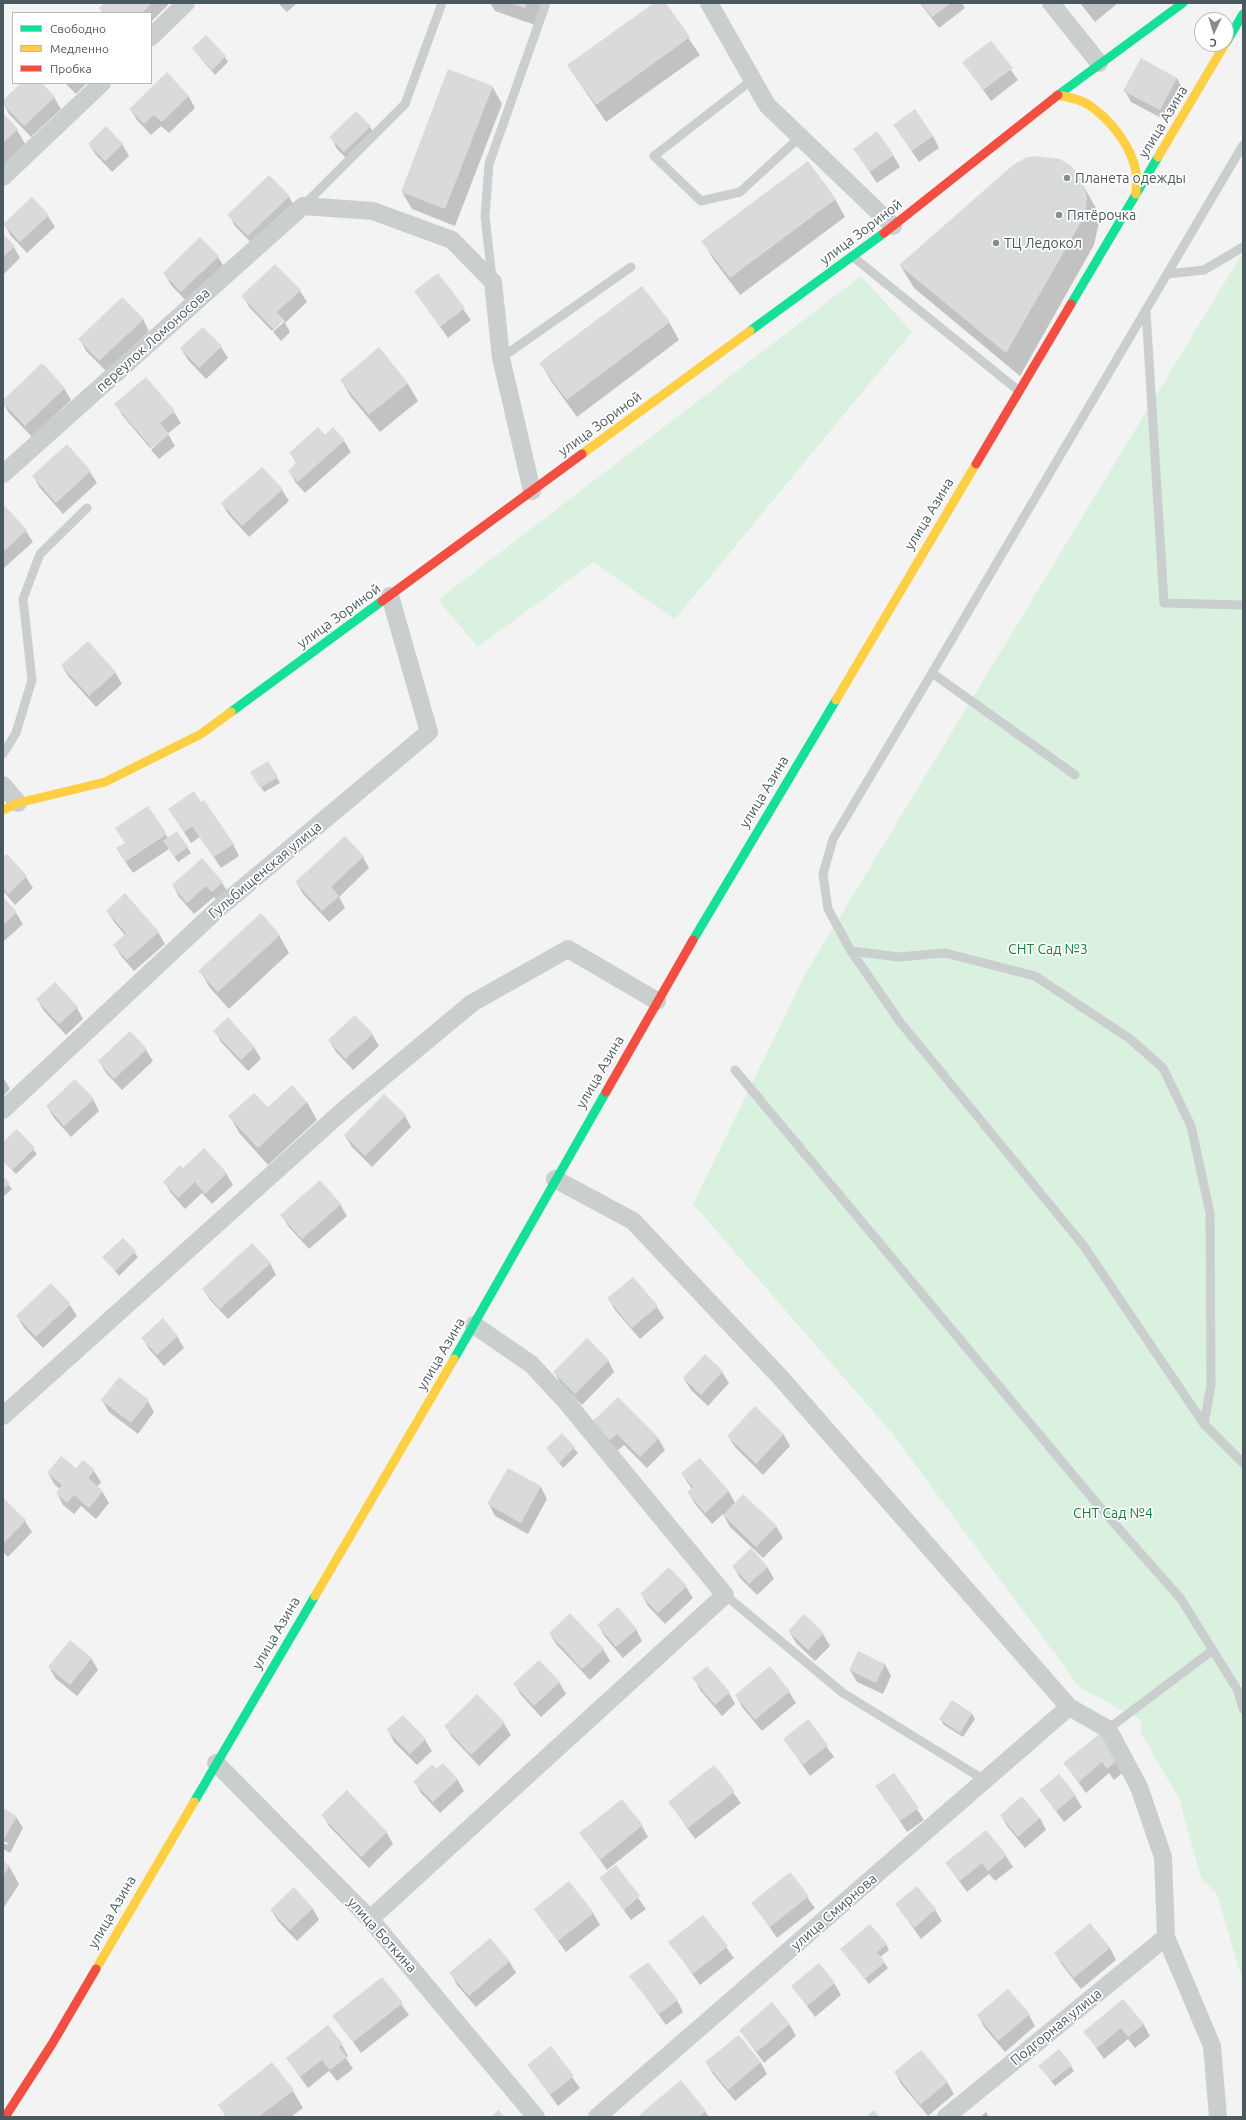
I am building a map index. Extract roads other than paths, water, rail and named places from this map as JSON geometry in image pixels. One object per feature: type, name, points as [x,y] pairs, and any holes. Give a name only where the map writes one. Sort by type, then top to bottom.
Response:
[{"type":"main road","name":"улица Зориной","points":[[10,807],[104,782],[201,734],[893,226],[1057,95],[1183,3]]},
{"type":"main road","name":"улица Азина","points":[[1234,29],[1243,14]]},
{"type":"main road","name":"улица Азина","points":[[5,2117],[52,2044],[474,1325],[555,1179],[657,1001],[1221,52]]},
{"type":"main road","points":[[1057,95],[1074,98],[1091,106],[1110,124],[1130,152],[1136,172],[1136,194]]},
{"type":"street","points":[[152,36],[186,3]]},
{"type":"street","points":[[709,3],[767,105],[893,226]]},
{"type":"street","points":[[1051,3],[1099,63]]},
{"type":"street","points":[[3,177],[101,84]]},
{"type":"street","points":[[303,206],[373,211],[452,240],[493,282],[501,358],[532,491]]},
{"type":"street","name":"переулок Ломоносова","points":[[3,474],[303,206]]},
{"type":"street","name":"Гульбищенская улица","points":[[3,1110],[219,908],[429,732],[390,596]]},
{"type":"street","points":[[3,786],[10,807]]},
{"type":"street","points":[[3,1416],[347,1107],[472,1003],[568,949],[657,1001]]},
{"type":"street","points":[[555,1179],[633,1221],[780,1377],[1069,1707],[1108,1729],[1139,1787],[1163,1857],[1166,1937],[1212,2046],[1218,2117]]},
{"type":"street","points":[[370,1919],[725,1595],[568,1404],[537,1369],[474,1325]]},
{"type":"street","name":"улица Смирнова","points":[[597,2117],[986,1781],[1069,1707]]},
{"type":"street","name":"улица Боткина","points":[[216,1763],[370,1919],[536,2117]]},
{"type":"street","name":"Подгорная улица","points":[[946,2117],[1166,1937]]},
{"type":"lane","points":[[303,206],[405,104],[442,3]]},
{"type":"lane","points":[[493,282],[485,216],[489,164],[546,3]]},
{"type":"lane","points":[[752,80],[654,156],[701,201],[740,192],[800,137]]},
{"type":"lane","points":[[1243,145],[932,674],[833,839],[823,874],[828,909],[850,951],[900,1022],[1083,1245],[1204,1424],[1243,1463]]},
{"type":"lane","points":[[1167,274],[1204,270],[1243,247]]},
{"type":"lane","points":[[852,256],[1019,391]]},
{"type":"lane","points":[[501,358],[631,267]]},
{"type":"lane","points":[[1146,311],[1164,603],[1243,605]]},
{"type":"lane","points":[[3,754],[16,733],[32,680],[23,599],[40,554],[87,508]]},
{"type":"lane","points":[[932,674],[1075,775]]},
{"type":"lane","points":[[850,951],[899,957],[945,953],[1035,976],[1130,1039],[1163,1068],[1191,1126],[1210,1213],[1210,1385],[1204,1424]]},
{"type":"lane","points":[[735,1070],[1093,1499],[1181,1599],[1238,1691],[1243,1710]]},
{"type":"lane","points":[[725,1595],[843,1693],[986,1781]]},
{"type":"lane","points":[[1108,1729],[1213,1650]]},
{"type":"place","name":"Планета одежды","points":[[1067,178]]},
{"type":"place","name":"Пятёрочка","points":[[1059,215]]},
{"type":"place","name":"ТЦ Ледокол","points":[[996,243]]},
{"type":"park label","name":"СНТ Сад №3","points":[[1048,949]]},
{"type":"park label","name":"СНТ Сад №4","points":[[1113,1513]]}]
